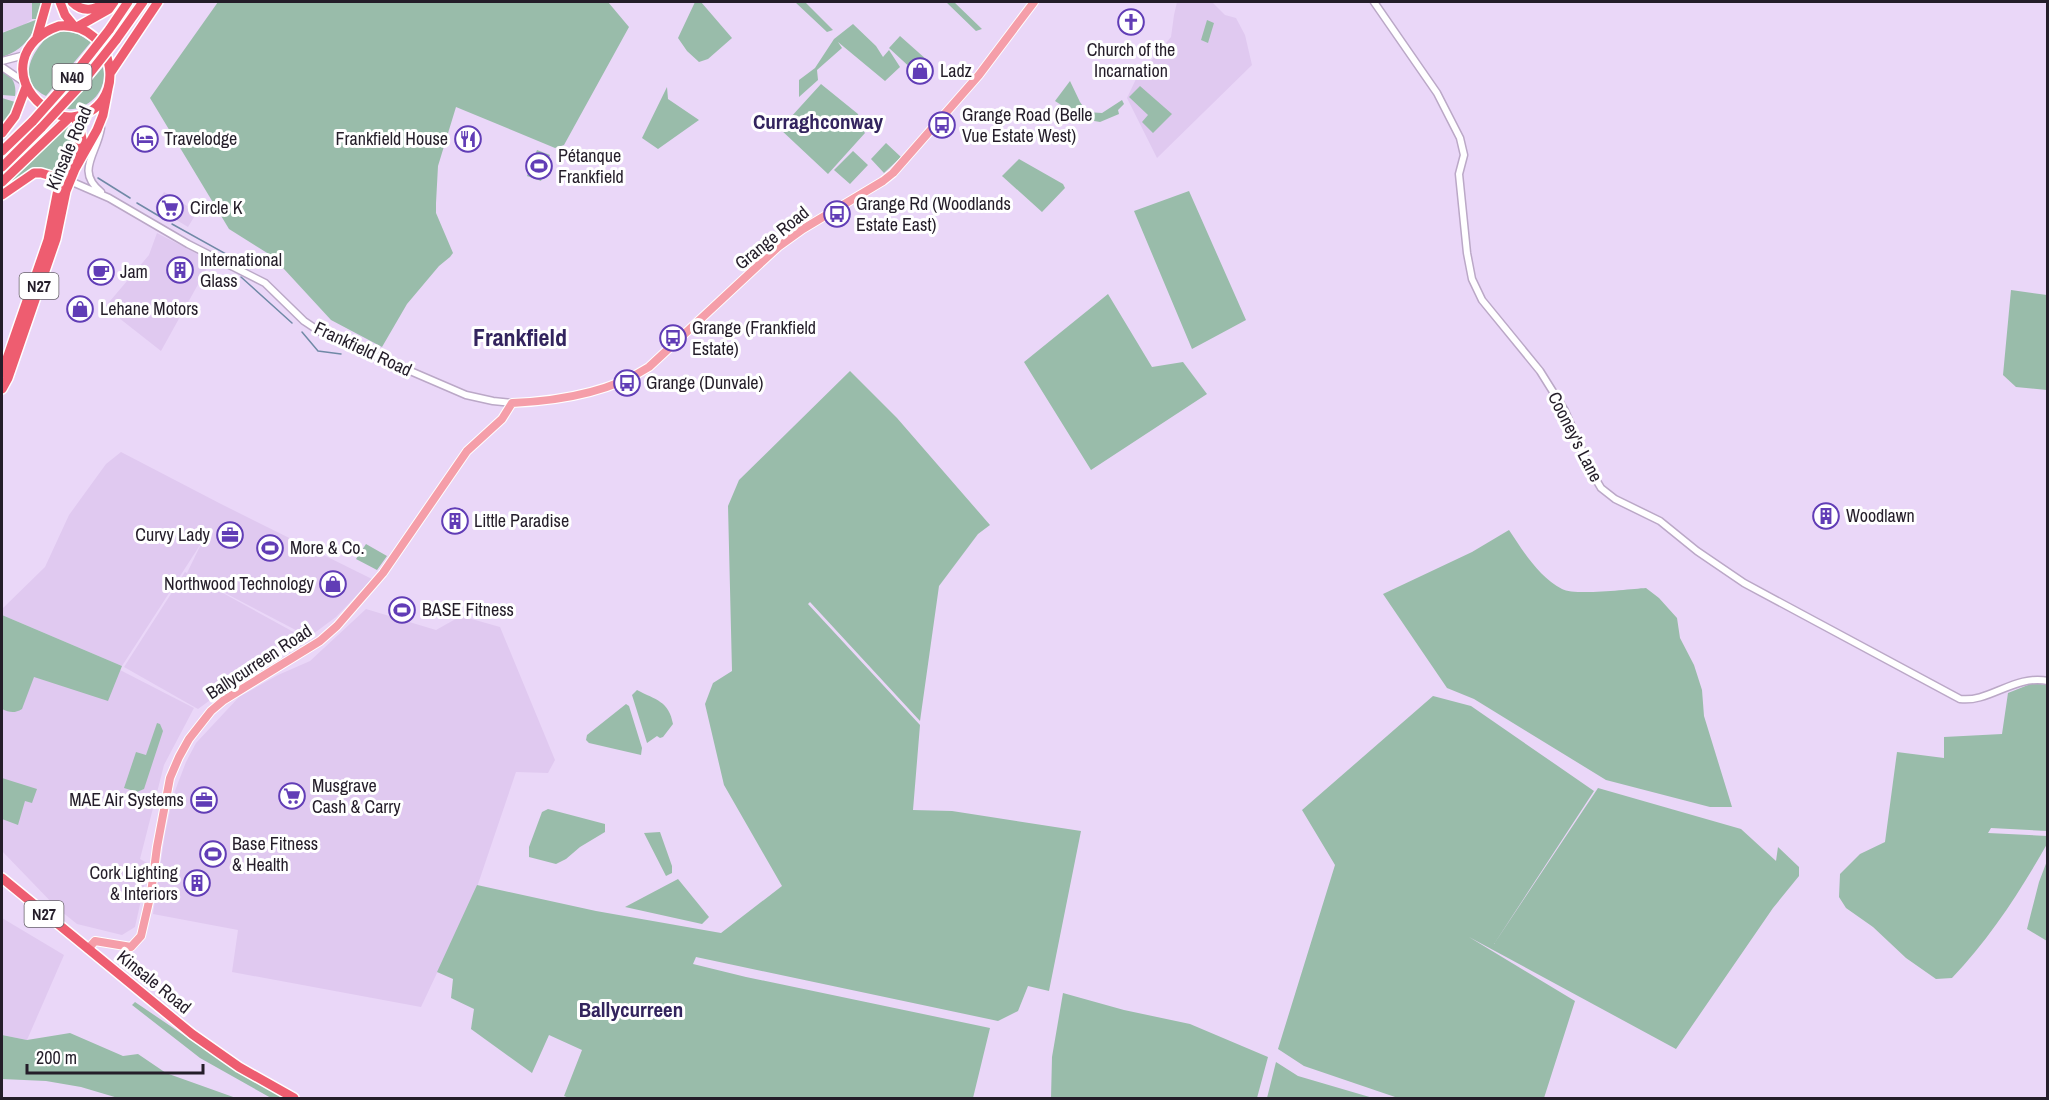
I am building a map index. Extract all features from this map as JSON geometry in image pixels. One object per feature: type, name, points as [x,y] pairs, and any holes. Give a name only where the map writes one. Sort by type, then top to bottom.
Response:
[{"type":"highway","points":[[37,37],[47,2]]},
{"type":"highway","points":[[60,2],[65,15],[75,26],[84,30],[102,46],[111,72]]},
{"type":"highway","points":[[72,2],[81,9],[91,10],[107,2]]},
{"type":"highway","points":[[2,133],[15,116],[25,85],[22,66],[25,54],[37,37],[48,29],[75,26],[102,13],[114,2]]},
{"type":"highway","name":"N40","points":[[2,151],[33,121],[72,77],[128,2]]},
{"type":"highway","name":"N40","points":[[2,167],[78,88],[116,40],[142,2]]},
{"type":"highway","points":[[111,72],[158,2]]},
{"type":"highway","name":"N27","points":[[108,89],[111,72]]},
{"type":"highway","points":[[25,85],[36,100],[49,110],[72,117]]},
{"type":"highway","points":[[2,182],[72,117],[92,109],[100,102],[108,89]]},
{"type":"highway","name":"Kinsale Road","points":[[2,389],[8,378],[56,239],[65,180],[90,145],[103,115],[108,89]]},
{"type":"highway","name":"Kinsale Road","points":[[2,373],[48,240],[65,180],[82,139],[79,124],[72,117]]},
{"type":"highway","points":[[2,195],[34,173],[65,180]]},
{"type":"highway","name":"Kinsale Road","points":[[2,878],[192,1034],[239,1067],[294,1098]]},
{"type":"main road","name":"Grange Road","points":[[512,403],[543,401],[597,390],[649,367],[778,247],[893,173],[979,75],[1034,2]]},
{"type":"main road","name":"Ballycurreen Road","points":[[88,949],[95,941],[131,947],[141,936],[151,893],[170,778],[178,757],[201,722],[224,700],[320,641],[338,626],[383,573],[467,451],[502,419],[512,403]]},
{"type":"street","name":"Cooney's Lane","points":[[1374,2],[1437,93],[1460,138],[1464,155],[1459,174],[1472,279],[1482,300],[1540,371],[1564,409],[1601,488],[1615,499],[1660,521],[1697,551],[1744,583],[1960,699],[1971,700],[2024,680],[2048,681]]},
{"type":"street","points":[[2,61],[25,54]]},
{"type":"street","points":[[2,67],[25,85]]},
{"type":"street","points":[[103,115],[100,134],[87,170],[93,185],[109,198]]},
{"type":"street","name":"Frankfield Road","points":[[65,180],[109,198],[188,244],[265,283],[304,321],[322,333],[466,394],[512,403]]},
{"type":"shaded area","points":[[2,2],[33,2],[32,19],[24,25],[2,32]]},
{"type":"shaded area","points":[[1177,2],[1212,2],[1225,15],[1236,18],[1245,35],[1252,65],[1157,158],[1127,98],[1136,79],[1171,37]]},
{"type":"shaded area","points":[[164,192],[197,212],[188,227],[155,207]]},
{"type":"shaded area","points":[[157,233],[211,261],[161,351],[105,307],[149,255]]},
{"type":"shaded area","points":[[121,452],[372,579],[336,617],[309,637],[187,573],[202,542],[122,666],[2,615],[2,609],[45,567],[69,515],[106,464]]},
{"type":"shaded area","points":[[185,572],[299,635],[198,709],[124,667]]},
{"type":"shaded area","points":[[366,609],[436,630],[461,616],[500,627],[555,760],[548,773],[516,772],[476,890],[421,1007],[232,972],[238,930],[153,914],[173,796],[196,743],[239,697],[278,675],[310,661]]},
{"type":"shaded area","points":[[2,618],[122,671],[194,708],[164,765],[140,859],[149,864],[135,927],[122,935],[77,924],[57,908],[2,851]]},
{"type":"shaded area","points":[[2,918],[64,955],[27,1040],[2,1035]]},
{"type":"green space","points":[[32,2],[43,2],[38,20],[35,28],[19,49],[2,57],[2,33],[38,19],[32,19]]},
{"type":"green space","points":[[218,2],[608,2],[629,27],[564,145],[555,148],[456,107],[438,166],[436,203],[436,213],[453,253],[407,304],[382,347],[331,320],[272,256],[229,229],[150,98]]},
{"type":"green space","points":[[695,2],[701,2],[732,38],[708,59],[699,62],[678,38]]},
{"type":"green space","points":[[795,2],[805,2],[833,30],[827,32]]},
{"type":"green space","points":[[946,2],[954,2],[982,29],[976,31]]},
{"type":"green space","points":[[1207,20],[1214,23],[1208,43],[1201,40]]},
{"type":"green space","points":[[853,24],[876,46],[883,57],[889,50],[900,67],[885,81],[838,42],[842,48],[817,70],[818,80],[799,97],[799,80],[815,68],[834,39]]},
{"type":"green space","points":[[65,31],[78,34],[91,42],[46,96],[39,92],[30,81],[31,62],[47,37],[53,33]]},
{"type":"green space","points":[[900,36],[927,60],[915,72],[889,48]]},
{"type":"green space","points":[[103,67],[103,83],[96,97],[83,106],[67,109]]},
{"type":"green space","points":[[2,70],[13,81],[15,96],[2,95]]},
{"type":"green space","points":[[1070,81],[1087,112],[1102,113],[1122,100],[1124,104],[1118,110],[1119,114],[1100,122],[1083,119],[1055,101]]},
{"type":"green space","points":[[821,84],[858,114],[865,133],[828,174],[780,129]]},
{"type":"green space","points":[[1140,86],[1172,114],[1153,133],[1142,122],[1148,115],[1129,97]]},
{"type":"green space","points":[[667,87],[668,99],[699,120],[658,149],[642,138]]},
{"type":"green space","points":[[2,98],[15,102],[3,124],[2,120]]},
{"type":"green space","points":[[66,126],[74,135],[72,145],[56,172],[49,169],[34,171],[2,192],[2,188]]},
{"type":"green space","points":[[886,143],[901,157],[884,173],[871,159]]},
{"type":"green space","name":"Pétanque Frankfield","points":[[537,150],[550,155],[541,181],[527,176]]},
{"type":"green space","points":[[853,151],[868,165],[850,184],[834,170]]},
{"type":"green space","points":[[1019,159],[1063,184],[1065,188],[1042,212],[1002,176]]},
{"type":"green space","points":[[1189,191],[1246,320],[1192,349],[1134,211]]},
{"type":"green space","points":[[2011,290],[2047,295],[2047,390],[2016,387],[2003,375]]},
{"type":"green space","points":[[1108,294],[1152,367],[1183,362],[1207,394],[1091,470],[1024,362]]},
{"type":"green space","points":[[850,371],[897,418],[990,525],[978,534],[939,586],[920,721],[810,602],[808,604],[920,725],[913,810],[952,811],[1081,831],[1049,991],[1028,986],[1018,1011],[998,1021],[696,957],[693,964],[746,977],[990,1028],[973,1098],[569,1098],[564,1096],[582,1050],[549,1035],[532,1073],[471,1029],[474,1009],[451,998],[453,979],[437,972],[477,885],[596,911],[721,933],[782,886],[724,785],[705,704],[713,683],[732,671],[728,506],[739,480]]},
{"type":"green space","points":[[1509,530],[1539,571],[1562,589],[1590,592],[1646,588],[1659,598],[1677,618],[1680,638],[1694,665],[1702,690],[1704,716],[1732,807],[1710,807],[1606,780],[1474,699],[1447,688],[1383,594],[1472,552]]},
{"type":"green space","points":[[366,544],[387,556],[377,570],[356,559]]},
{"type":"green space","points":[[2,615],[122,666],[108,701],[34,677],[22,709],[12,712],[2,709]]},
{"type":"green space","points":[[2033,683],[2047,685],[2047,831],[1991,828],[1988,833],[2047,836],[2047,844],[2015,897],[1979,947],[1952,978],[1936,979],[1906,958],[1873,927],[1846,908],[1839,897],[1840,874],[1860,854],[1885,842],[1897,752],[1944,758],[1944,737],[2002,734],[2008,693]]},
{"type":"green space","points":[[637,690],[661,702],[668,710],[673,724],[663,737],[657,736],[647,743],[632,695]]},
{"type":"green space","points":[[1433,696],[1471,706],[1594,791],[1494,944],[1598,788],[1741,829],[1776,861],[1778,847],[1799,867],[1799,876],[1773,908],[1676,1049],[1469,937],[1575,1001],[1544,1098],[1398,1098],[1304,1066],[1278,1049],[1335,865],[1302,810]]},
{"type":"green space","points":[[626,704],[629,706],[642,748],[641,755],[589,743],[586,740],[587,735]]},
{"type":"green space","points":[[157,723],[163,731],[144,789],[137,792],[124,788],[136,752],[146,755]]},
{"type":"green space","points":[[2,778],[37,789],[32,803],[25,801],[18,825],[2,819]]},
{"type":"green space","points":[[548,809],[605,824],[605,832],[556,864],[529,857],[529,847],[542,812]]},
{"type":"green space","points":[[660,832],[672,866],[672,873],[666,876],[644,833]]},
{"type":"green space","points":[[2047,861],[2047,941],[2027,929]]},
{"type":"green space","points":[[678,879],[709,917],[702,924],[625,907]]},
{"type":"green space","points":[[1063,993],[1124,1010],[1190,1024],[1268,1057],[1257,1098],[1051,1098],[1052,1057]]},
{"type":"green space","points":[[135,1002],[241,1074],[285,1098],[271,1098],[200,1058],[132,1005]]},
{"type":"green space","points":[[70,1033],[123,1056],[138,1054],[166,1073],[236,1098],[118,1098],[81,1087],[46,1081],[2,1079],[2,1035],[27,1040]]},
{"type":"green space","points":[[1276,1062],[1298,1076],[1373,1098],[1267,1098]]},
{"type":"waterway","points":[[98,178],[130,198]]},
{"type":"waterway","points":[[137,203],[164,219]]},
{"type":"waterway","points":[[172,224],[235,259]]},
{"type":"waterway","points":[[241,277],[292,323]]},
{"type":"waterway","points":[[302,332],[318,351],[341,354]]},
{"type":"place","name":"Church of the Incarnation","points":[[1131,22]]},
{"type":"place","name":"Ladz","points":[[920,71]]},
{"type":"place","name":"Grange Road (Belle Vue Estate West)","points":[[942,125]]},
{"type":"place","name":"Travelodge","points":[[145,139]]},
{"type":"place","name":"Frankfield House","points":[[468,139]]},
{"type":"place","name":"Pétanque Frankfield","points":[[539,166]]},
{"type":"place","name":"Circle K","points":[[170,208]]},
{"type":"place","name":"Grange Rd (Woodlands Estate East)","points":[[837,214]]},
{"type":"place","name":"International Glass","points":[[180,270]]},
{"type":"place","name":"Jam","points":[[101,272]]},
{"type":"place","name":"Lehane Motors","points":[[80,309]]},
{"type":"place","name":"Grange (Frankfield Estate)","points":[[673,338]]},
{"type":"place","name":"Grange (Dunvale)","points":[[627,383]]},
{"type":"place","name":"Woodlawn","points":[[1826,516]]},
{"type":"place","name":"Little Paradise","points":[[455,521]]},
{"type":"place","name":"Curvy Lady","points":[[230,535]]},
{"type":"place","name":"More & Co.","points":[[270,548]]},
{"type":"place","name":"Northwood Technology","points":[[333,584]]},
{"type":"place","name":"BASE Fitness","points":[[402,610]]},
{"type":"place","name":"Musgrave Cash & Carry","points":[[292,796]]},
{"type":"place","name":"MAE Air Systems","points":[[204,800]]},
{"type":"place","name":"Base Fitness & Health","points":[[213,854]]},
{"type":"place","name":"Cork Lighting & Interiors","points":[[197,883]]},
{"type":"district","name":"Curraghconway","points":[[818,122]]},
{"type":"district","name":"Frankfield","points":[[520,338]]},
{"type":"district","name":"Ballycurreen","points":[[631,1010]]}]
